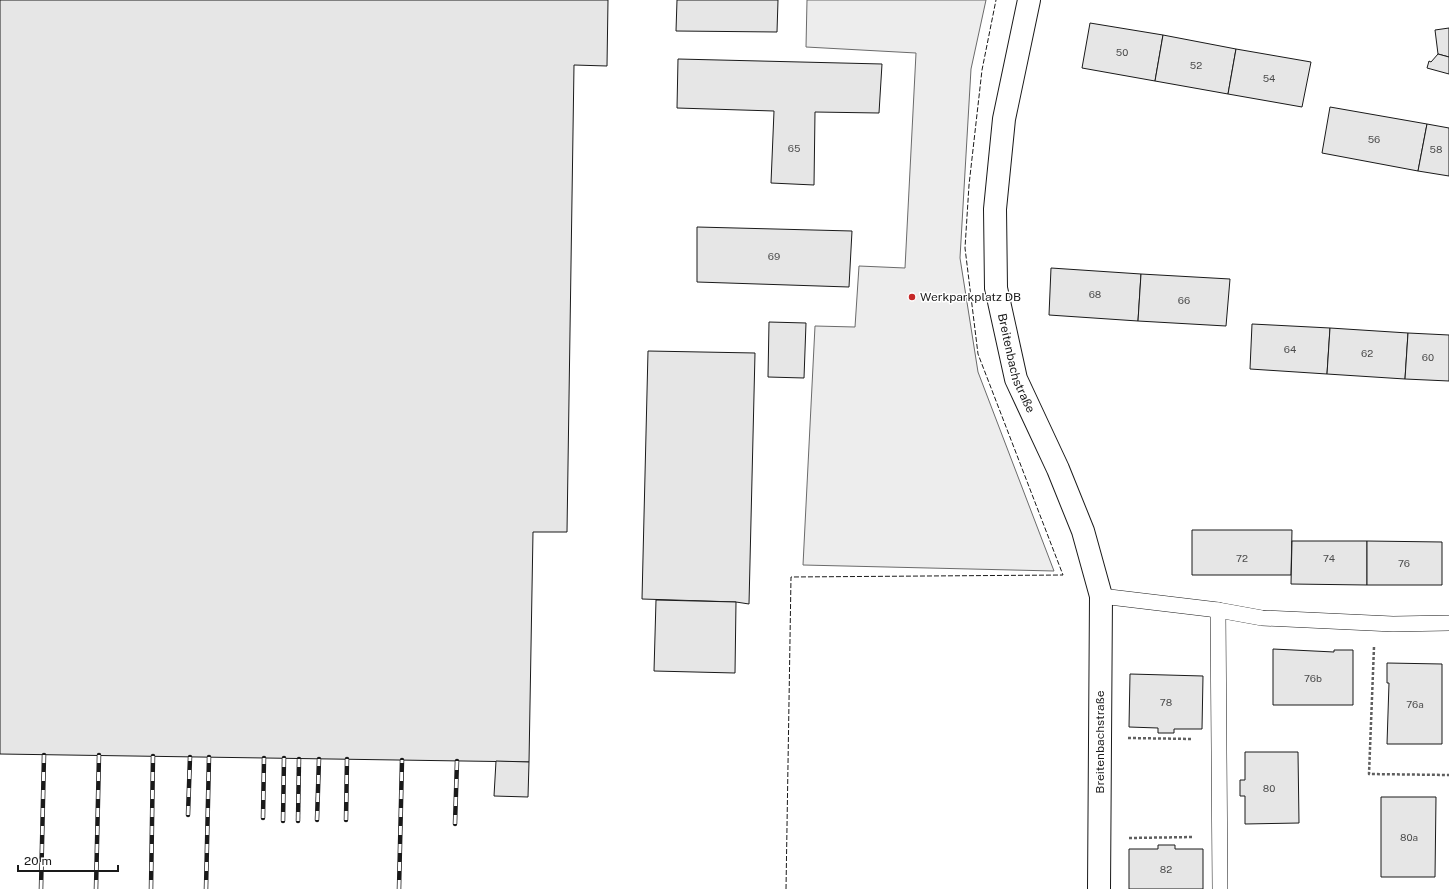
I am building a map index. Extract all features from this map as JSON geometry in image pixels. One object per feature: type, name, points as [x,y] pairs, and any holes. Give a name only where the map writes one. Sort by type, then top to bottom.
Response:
[{"type":"street","name":"Breitenbachstraße","points":[[1029,0],[1004,119],[995,209],[996,288],[1016,379],[1058,469],[1083,531],[1101,596],[1099,889]]},
{"type":"lane","points":[[1101,596],[1218,610],[1262,618],[1375,623],[1449,623]]},
{"type":"lane","points":[[1218,610],[1220,889]]},
{"type":"path","points":[[1375,623],[1369,774],[1449,775]]},
{"type":"path","points":[[1100,738],[1220,739]]},
{"type":"path","points":[[1100,838],[1220,836]]},
{"type":"shaded area","name":"Werkparkplatz DB","points":[[807,0],[986,0],[971,69],[960,258],[978,372],[1054,571],[803,565],[815,326],[855,327],[859,266],[905,268],[916,53],[806,47]]},
{"type":"building","points":[[0,0],[608,0],[607,66],[574,65],[567,532],[533,532],[529,762],[0,754]]},
{"type":"building","points":[[677,0],[778,0],[777,32],[676,31]]},
{"type":"building","points":[[1090,23],[1163,35],[1155,81],[1082,68]]},
{"type":"building","points":[[1449,28],[1449,57],[1438,54],[1435,30]]},
{"type":"building","points":[[1163,35],[1236,49],[1228,94],[1155,81]]},
{"type":"building","points":[[1236,49],[1311,62],[1302,107],[1228,94]]},
{"type":"building","points":[[1438,54],[1449,57],[1449,74],[1427,68],[1429,61],[1431,62]]},
{"type":"building","points":[[678,59],[882,64],[879,113],[815,112],[814,185],[771,183],[774,111],[677,108]]},
{"type":"building","points":[[1330,107],[1427,124],[1418,171],[1322,153]]},
{"type":"building","points":[[1427,124],[1449,128],[1449,176],[1418,171]]},
{"type":"building","points":[[697,227],[852,231],[849,287],[697,282]]},
{"type":"building","points":[[1051,268],[1141,274],[1138,321],[1049,315]]},
{"type":"building","points":[[1141,274],[1230,279],[1226,326],[1138,321]]},
{"type":"building","points":[[769,322],[806,323],[804,378],[768,377]]},
{"type":"building","points":[[1252,324],[1330,328],[1327,374],[1250,369]]},
{"type":"building","points":[[1330,328],[1408,333],[1405,379],[1327,374]]},
{"type":"building","points":[[1408,333],[1449,335],[1449,381],[1405,379]]},
{"type":"building","points":[[648,351],[755,353],[749,604],[736,602],[642,599]]},
{"type":"building","points":[[1192,530],[1292,530],[1291,575],[1192,575]]},
{"type":"building","points":[[1292,541],[1367,541],[1367,585],[1291,584]]},
{"type":"building","points":[[1367,541],[1442,542],[1442,585],[1367,585]]},
{"type":"building","points":[[656,600],[736,602],[735,673],[654,671]]},
{"type":"building","points":[[1273,649],[1334,652],[1334,650],[1353,650],[1353,705],[1273,705]]},
{"type":"building","points":[[1387,663],[1442,664],[1442,744],[1387,744],[1389,683],[1387,683]]},
{"type":"building","points":[[1130,674],[1203,676],[1202,729],[1174,729],[1174,733],[1158,733],[1158,728],[1129,727]]},
{"type":"building","points":[[1245,752],[1298,752],[1299,823],[1245,824],[1245,796],[1240,796],[1240,780],[1245,780]]},
{"type":"building","points":[[496,761],[529,762],[528,797],[494,796]]},
{"type":"building","points":[[1381,797],[1436,797],[1435,877],[1381,877]]},
{"type":"building","points":[[1158,845],[1175,845],[1175,849],[1203,849],[1203,889],[1129,889],[1129,849],[1158,849]]},
{"type":"railway","points":[[41,889],[44,755]]},
{"type":"railway","points":[[96,889],[99,755]]},
{"type":"railway","points":[[151,889],[153,756]]},
{"type":"railway","points":[[188,815],[190,757]]},
{"type":"railway","points":[[206,889],[209,757]]},
{"type":"railway","points":[[263,818],[264,758]]},
{"type":"railway","points":[[283,821],[284,758]]},
{"type":"railway","points":[[298,821],[299,759]]},
{"type":"railway","points":[[317,820],[319,759]]},
{"type":"railway","points":[[346,820],[347,759]]},
{"type":"railway","points":[[399,889],[402,760]]},
{"type":"railway","points":[[455,824],[457,761]]},
{"type":"fence","points":[[786,889],[791,577],[1063,575],[978,354],[965,248],[969,185],[982,70],[996,0]]},
{"type":"place","name":"Werkparkplatz DB","points":[[912,297]]}]
